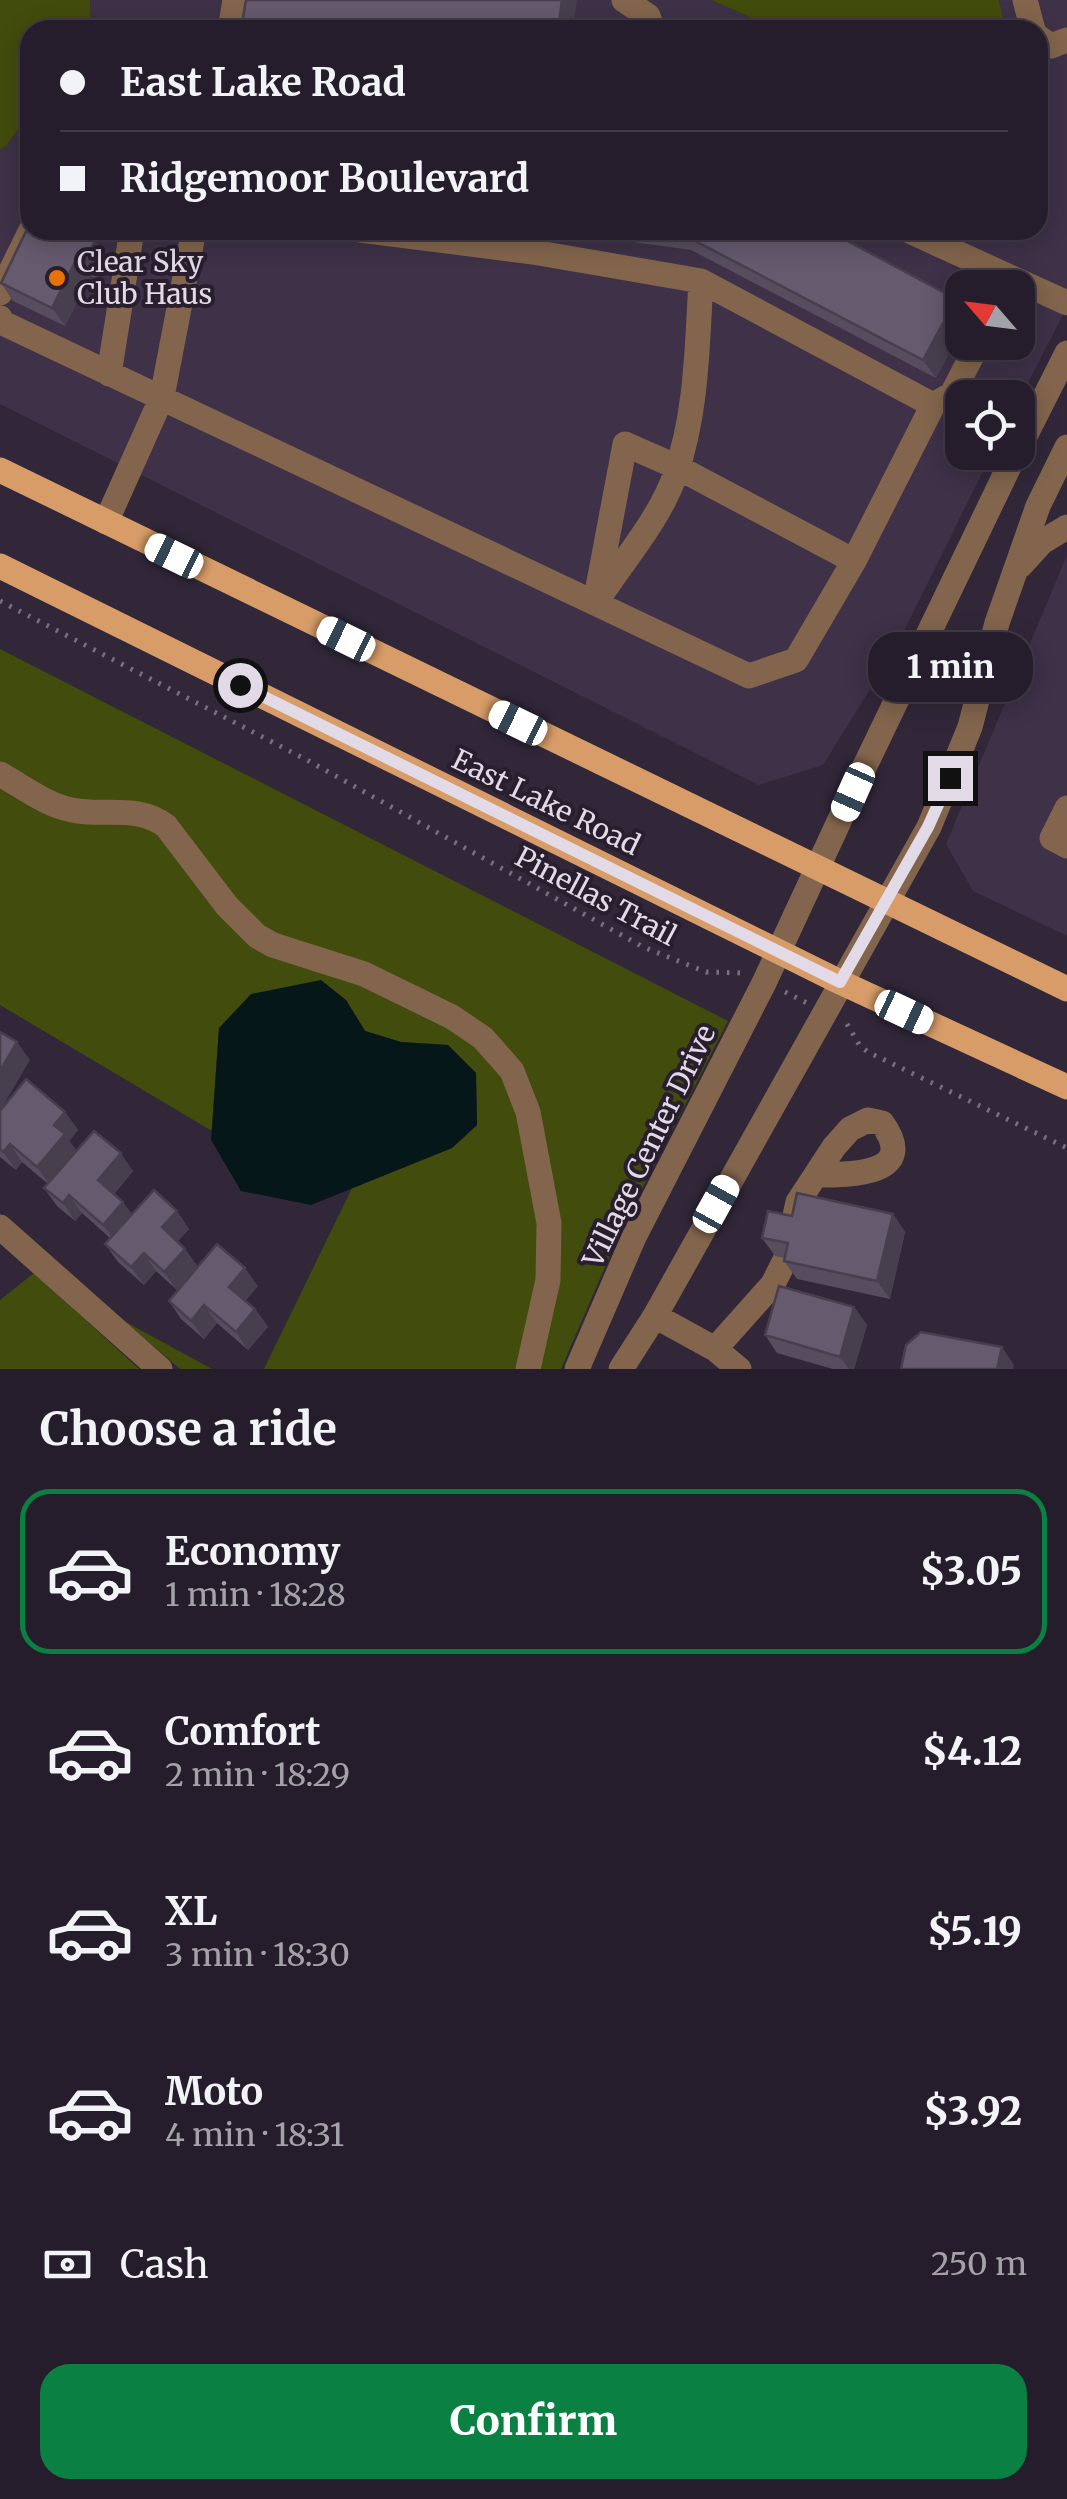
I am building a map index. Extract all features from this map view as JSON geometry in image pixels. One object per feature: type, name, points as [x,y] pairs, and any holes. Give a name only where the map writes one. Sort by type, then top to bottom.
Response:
[{"type":"main road","points":[[0,470],[1067,989]]},
{"type":"main road","name":"East Lake Road","points":[[0,566],[840,982],[1067,1088]]},
{"type":"street","points":[[624,0],[649,20]]},
{"type":"street","points":[[0,294],[26,240]]},
{"type":"street","points":[[109,374],[130,240]]},
{"type":"street","points":[[106,522],[162,397],[192,240]]},
{"type":"street","points":[[439,240],[533,252],[702,282],[945,398]]},
{"type":"street","points":[[927,240],[986,270]]},
{"type":"street","points":[[596,603],[655,515],[677,467],[693,399],[702,282]]},
{"type":"street","points":[[1035,291],[1067,303]]},
{"type":"street","points":[[0,318],[3,324],[749,676],[796,660],[945,407]]},
{"type":"street","name":"Village Center Drive","points":[[1035,412],[1067,353]]},
{"type":"street","points":[[596,603],[625,444],[677,467],[854,561]]},
{"type":"street","points":[[621,1369],[655,1316],[928,827],[950,778],[970,728],[1014,572],[1038,506],[1065,452],[1035,445]]},
{"type":"street","name":"Village Center Drive","points":[[577,1369],[634,1238],[764,983],[1006,470]]},
{"type":"street","points":[[1014,572],[1042,542],[1067,527]]},
{"type":"street","points":[[0,774],[58,806],[154,817],[166,826],[227,906],[257,936],[402,991],[452,1017],[498,1052],[512,1071],[528,1112],[549,1224],[548,1280],[528,1369]]},
{"type":"street","points":[[1067,808],[1052,838],[1067,846]]},
{"type":"street","points":[[792,1232],[798,1202],[817,1175]]},
{"type":"street","points":[[0,1227],[160,1369]]},
{"type":"street","points":[[715,1350],[773,1284],[786,1258]]},
{"type":"street","points":[[655,1316],[715,1350],[739,1369]]},
{"type":"path","name":"Pinellas Trail","points":[[0,601],[306,760],[642,947],[706,972],[738,970],[847,1022],[860,1046],[868,1052],[1067,1148]]},
{"type":"shaded area","points":[[90,0],[711,0],[757,20],[91,20]]},
{"type":"shaded area","points":[[999,0],[1067,0],[1067,307],[1029,380],[945,380],[945,470],[984,470],[895,649],[823,765],[759,785],[0,404],[0,149],[20,127],[20,240],[1048,240],[1048,20],[1004,20]]},
{"type":"shaded area","points":[[1067,555],[1067,936],[973,891],[946,844]]},
{"type":"shaded area","points":[[321,980],[346,1000],[365,1031],[401,1042],[448,1045],[476,1073],[477,1125],[452,1148],[311,1205],[241,1191],[211,1140],[219,1028],[251,994]]},
{"type":"green space","points":[[0,0],[90,0],[91,20],[20,20],[20,127],[0,149]]},
{"type":"green space","points":[[711,0],[999,0],[1004,20],[757,20]]},
{"type":"green space","points":[[0,649],[728,1021],[620,1232],[561,1369],[264,1369],[352,1188],[452,1148],[477,1125],[476,1073],[448,1045],[401,1042],[365,1031],[346,1000],[219,1028],[212,1131],[0,1005]]},
{"type":"green space","points":[[34,1273],[139,1369],[0,1369],[0,1300]]},
{"type":"green space","points":[[124,1321],[212,1369],[180,1369]]},
{"type":"building","points":[[246,0],[562,0],[559,20],[243,20]]},
{"type":"building","points":[[22,240],[95,241],[84,261],[77,258],[52,308],[1,283]]},
{"type":"building","points":[[693,240],[846,240],[945,293],[945,319],[923,360]]},
{"type":"building","points":[[0,1032],[17,1042],[0,1071]]},
{"type":"building","points":[[26,1079],[65,1112],[54,1125],[65,1134],[37,1167],[10,1144],[3,1152],[0,1149],[0,1111]]},
{"type":"building","points":[[94,1131],[121,1153],[98,1180],[123,1202],[103,1225],[69,1195],[63,1203],[44,1188]]},
{"type":"building","points":[[154,1190],[177,1211],[162,1227],[185,1249],[164,1272],[144,1253],[131,1267],[105,1244]]},
{"type":"building","points":[[797,1193],[893,1214],[877,1281],[784,1261],[788,1243],[762,1238],[768,1211],[792,1216]]},
{"type":"building","points":[[217,1244],[245,1268],[229,1287],[255,1309],[236,1332],[204,1305],[191,1321],[169,1301]]},
{"type":"building","points":[[779,1286],[854,1307],[840,1357],[765,1335]]},
{"type":"building","points":[[921,1332],[1002,1347],[997,1369],[901,1369],[906,1345]]},
{"type":"place","name":"Clear Sky Club Haus","points":[[57,278]]},
{"type":"route","points":[[240,685],[840,982],[928,827],[950,778]]}]
